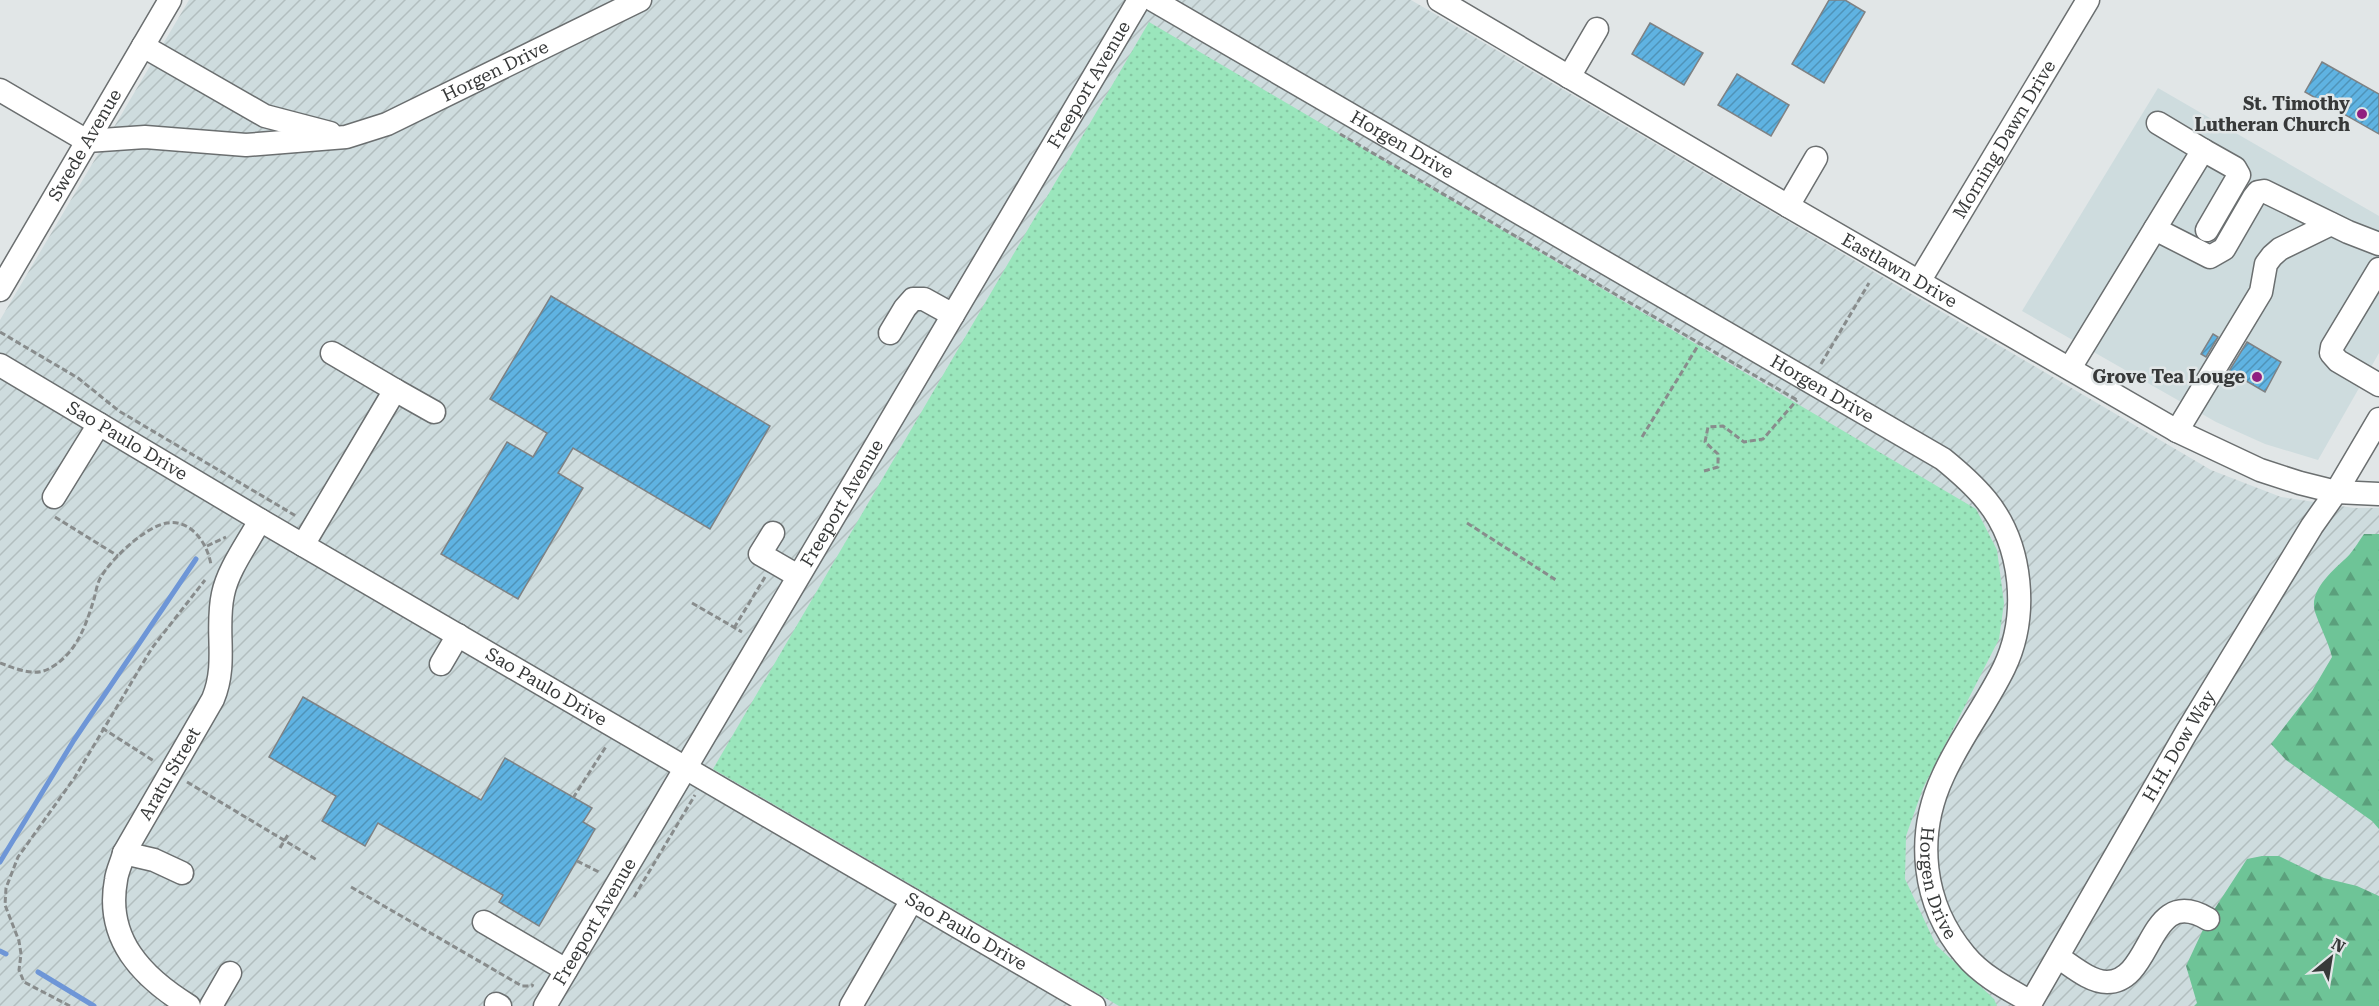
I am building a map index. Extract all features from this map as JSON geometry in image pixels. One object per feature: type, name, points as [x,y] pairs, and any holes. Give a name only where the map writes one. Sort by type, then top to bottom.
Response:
[{"type":"street","name":"Swede Avenue","points":[[0,290],[170,0]]},
{"type":"street","name":"Horgen Drive","points":[[87,141],[145,137],[246,145],[346,137],[387,124],[640,0]]},
{"type":"street","name":"Freeport Avenue","points":[[545,1006],[557,965],[686,767],[1139,0]]},
{"type":"street","name":"Horgen Drive","points":[[1153,0],[1943,459],[1967,479],[1988,502],[2015,558],[2019,611],[2004,667],[1943,774],[1931,804],[1926,873],[1940,918],[1965,956],[1991,979],[2030,1004]]},
{"type":"street","name":"Eastlawn Drive","points":[[1439,0],[1788,206],[2220,453],[2260,470],[2300,483],[2336,492],[2379,494]]},
{"type":"street","name":"Morning Dawn Drive","points":[[1920,280],[2088,0]]},
{"type":"street","points":[[1569,77],[1598,30]]},
{"type":"street","points":[[143,45],[265,116],[346,137]]},
{"type":"street","points":[[0,90],[87,141]]},
{"type":"street","points":[[2158,123],[2235,168],[2239,175],[2207,230]]},
{"type":"street","points":[[2070,368],[2203,150]]},
{"type":"street","points":[[1788,206],[1816,158]]},
{"type":"street","points":[[2155,229],[2210,257],[2224,249],[2254,196],[2264,191],[2331,224],[2379,244]]},
{"type":"street","points":[[2177,430],[2261,292],[2266,264],[2280,249],[2331,224]]},
{"type":"street","points":[[2379,269],[2331,353],[2338,361],[2379,385]]},
{"type":"street","points":[[890,333],[913,299],[924,299],[953,315]]},
{"type":"street","points":[[332,353],[434,412]]},
{"type":"street","name":"Sao Paulo Drive","points":[[0,364],[260,520],[308,536],[458,635],[1094,1006]]},
{"type":"street","points":[[308,536],[395,390]]},
{"type":"street","name":"H.H. Dow Way","points":[[2030,1004],[2186,733],[2379,420]]},
{"type":"street","points":[[54,497],[99,424]]},
{"type":"street","name":"Aratu Street","points":[[189,1006],[156,984],[134,961],[120,936],[114,906],[116,879],[124,853],[213,699],[222,669],[223,594],[231,573],[260,520]]},
{"type":"street","points":[[773,533],[760,554],[798,576]]},
{"type":"street","points":[[441,664],[458,635]]},
{"type":"street","points":[[124,853],[154,860],[182,873]]},
{"type":"street","points":[[851,1006],[912,900]]},
{"type":"street","points":[[2058,957],[2092,979],[2108,982],[2124,976],[2139,960],[2168,916],[2179,910],[2200,914],[2208,919]]},
{"type":"street","points":[[484,922],[557,965]]},
{"type":"street","points":[[212,1006],[230,973]]},
{"type":"path","points":[[1336,132],[1797,400],[1763,439],[1744,442],[1723,426],[1708,427],[1705,442],[1718,454],[1718,467],[1704,471]]},
{"type":"path","points":[[1810,381],[1869,283]]},
{"type":"path","points":[[0,332],[78,378],[119,411],[308,536]]},
{"type":"path","points":[[1642,437],[1699,344]]},
{"type":"path","points":[[54,497],[47,511],[50,514],[118,556]]},
{"type":"path","points":[[0,663],[30,673],[51,669],[72,650],[86,626],[100,578],[118,556],[155,526],[169,522],[190,527],[207,547],[211,565],[204,581],[152,648],[102,728],[75,777],[18,857],[6,888],[6,905],[19,941],[21,954],[19,970],[24,982],[70,1006]]},
{"type":"path","points":[[1467,523],[1556,580]]},
{"type":"path","points":[[734,628],[769,570]]},
{"type":"path","points":[[692,603],[759,642]]},
{"type":"path","points":[[102,728],[317,860]]},
{"type":"path","points":[[573,798],[618,728]]},
{"type":"path","points":[[280,849],[289,833]]},
{"type":"path","points":[[351,887],[522,986],[532,986],[557,965]]},
{"type":"shaded area","points":[[189,0],[1411,0],[2211,470],[2281,497],[2354,508],[2379,508],[2379,1006],[0,1006],[0,320]]},
{"type":"shaded area","points":[[2158,88],[2379,216],[2379,353],[2318,460],[2265,444],[2216,422],[2022,311]]},
{"type":"green space","points":[[1149,22],[1976,509],[1997,550],[2004,603],[1999,639],[1923,788],[1906,836],[1905,879],[1936,945],[1994,999],[1997,1006],[1119,1006],[713,769]]},
{"type":"green space","points":[[2364,534],[2379,534],[2379,829],[2372,821],[2286,760],[2271,744],[2312,691],[2332,657],[2315,612],[2316,595],[2325,579],[2350,554]]},
{"type":"green space","points":[[2279,856],[2324,878],[2357,886],[2379,896],[2379,1006],[2194,1006],[2197,1003],[2186,966],[2208,919],[2247,859]]},
{"type":"building","points":[[1829,0],[1845,0],[1865,12],[1824,83],[1792,64]]},
{"type":"building","points":[[1650,23],[1703,53],[1684,85],[1632,54]]},
{"type":"building","name":"St. Timothy Lutheran Church","points":[[2322,62],[2379,94],[2379,134],[2305,92]]},
{"type":"building","points":[[1737,74],[1789,105],[1771,136],[1718,105]]},
{"type":"building","points":[[551,296],[770,426],[710,529],[573,448],[558,473],[583,488],[518,599],[441,554],[507,442],[533,457],[547,433],[490,399]]},
{"type":"building","points":[[2213,334],[2218,337],[2206,357],[2201,354]]},
{"type":"building","name":"Grove Tea Louge","points":[[2247,342],[2281,362],[2265,392],[2229,371]]},
{"type":"building","points":[[303,697],[481,800],[505,758],[592,808],[583,822],[595,829],[539,926],[499,902],[503,895],[378,823],[365,846],[322,821],[336,796],[269,757]]},
{"type":"waterway","points":[[0,862],[74,740],[196,559]]},
{"type":"waterway","points":[[0,951],[6,954]]},
{"type":"waterway","points":[[38,972],[94,1006]]},
{"type":"place","name":"St. Timothy Lutheran Church","points":[[2362,114]]},
{"type":"place","name":"Grove Tea Louge","points":[[2257,377]]}]
